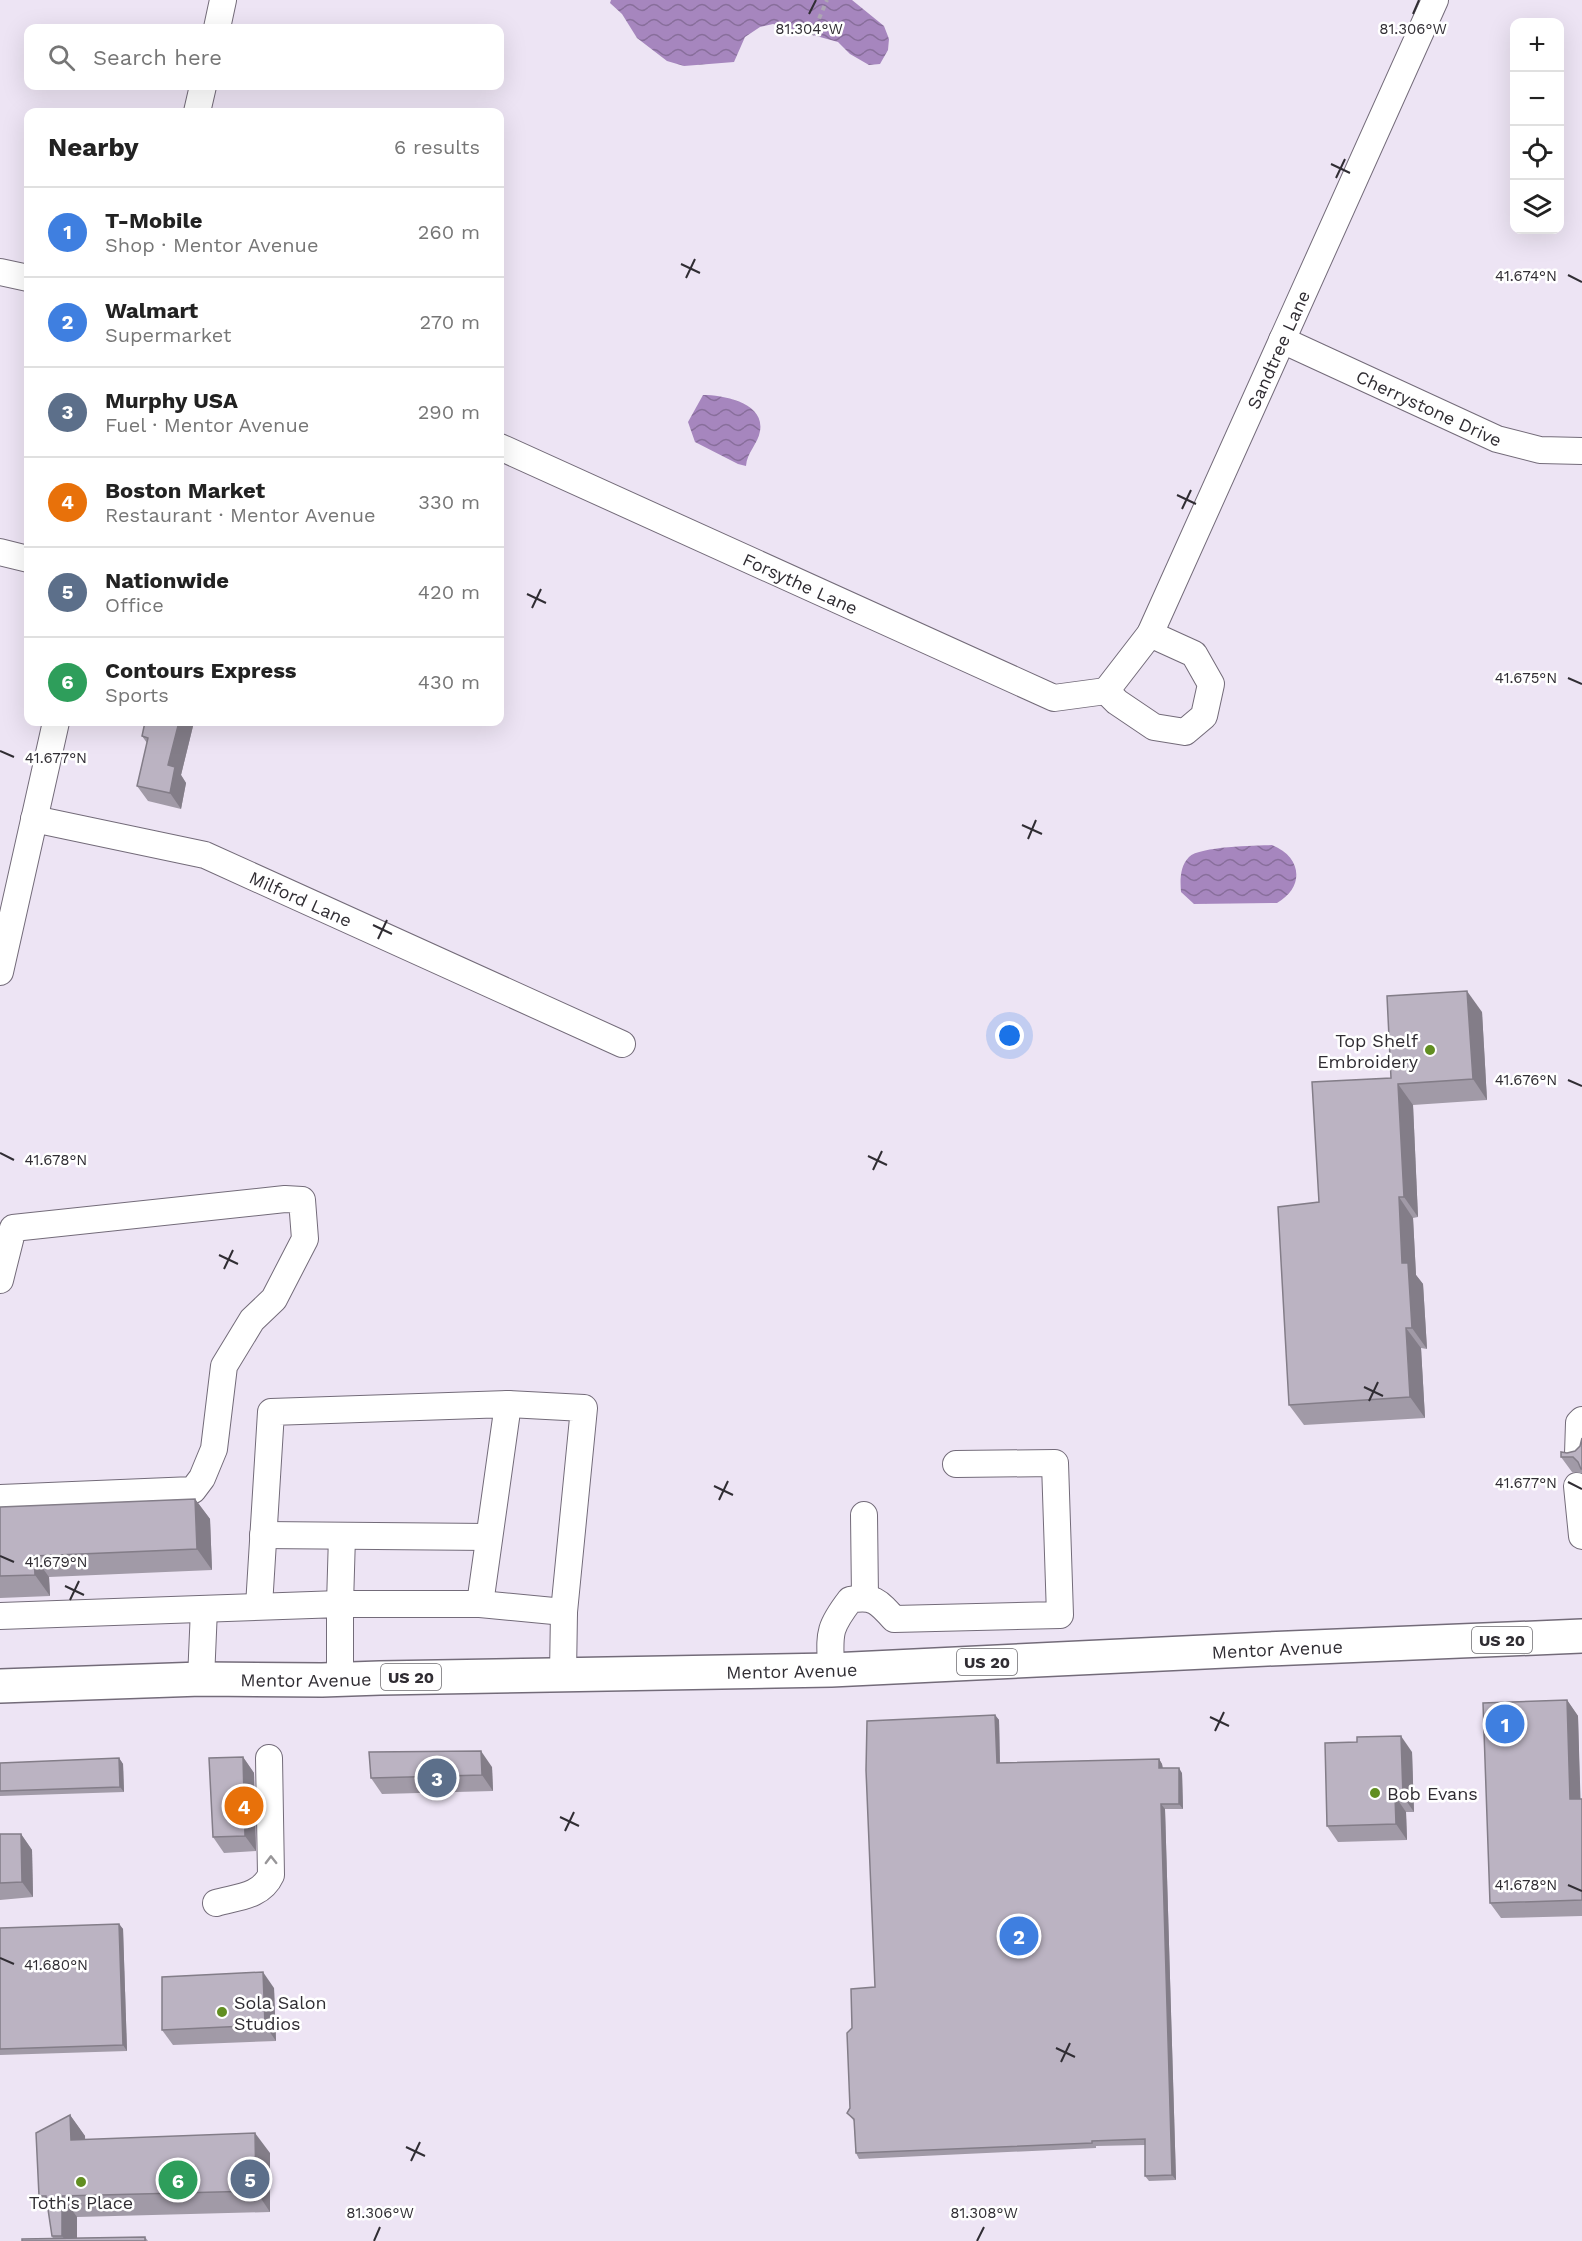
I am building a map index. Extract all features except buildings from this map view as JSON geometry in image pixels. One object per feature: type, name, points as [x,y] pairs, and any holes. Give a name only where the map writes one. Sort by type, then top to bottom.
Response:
[{"type":"main road","name":"Mentor Avenue","points":[[0,1686],[201,1679],[340,1680],[831,1670],[1582,1636]]},
{"type":"street","points":[[218,24],[223,0]]},
{"type":"street","name":"Sandtree Lane","points":[[1106,691],[1150,634],[1435,0]]},
{"type":"street","points":[[198,108],[203,90]]},
{"type":"street","points":[[0,272],[24,277]]},
{"type":"street","name":"Cherrystone Drive","points":[[1282,340],[1497,439],[1540,450],[1582,451]]},
{"type":"street","name":"Forsythe Lane","points":[[504,449],[1054,698],[1106,691]]},
{"type":"street","points":[[0,552],[24,558]]},
{"type":"street","points":[[1106,691],[1117,702],[1154,727],[1185,732],[1204,716],[1211,684],[1194,654],[1150,634]]},
{"type":"street","points":[[0,972],[55,726]]},
{"type":"street","name":"Milford Lane","points":[[34,819],[206,855],[622,1044]]},
{"type":"street","points":[[0,1280],[13,1228],[285,1199],[303,1200],[305,1239],[274,1299],[252,1320],[224,1366],[214,1449],[202,1478],[193,1490],[0,1498]]},
{"type":"street","points":[[480,1604],[508,1404]]},
{"type":"street","points":[[259,1606],[271,1412],[508,1404],[584,1408],[564,1612],[563,1674]]},
{"type":"street","points":[[1578,1454],[1579,1423],[1582,1420]]},
{"type":"street","points":[[831,1670],[830,1637],[835,1620],[850,1600],[865,1597],[878,1602],[894,1619],[1060,1615],[1056,1463],[956,1464]]},
{"type":"street","points":[[1577,1486],[1582,1536]]},
{"type":"street","points":[[864,1515],[865,1597]]},
{"type":"street","points":[[263,1536],[489,1537]]},
{"type":"street","points":[[340,1680],[342,1536]]},
{"type":"street","points":[[0,1616],[340,1604],[480,1604],[564,1612]]},
{"type":"street","points":[[201,1679],[204,1609]]},
{"type":"street","points":[[216,1903],[246,1897],[267,1883],[271,1875],[269,1758]]},
{"type":"path","points":[[812,35],[827,0]]},
{"type":"water","points":[[611,0],[852,0],[884,26],[889,39],[888,50],[880,64],[869,65],[850,54],[838,42],[773,24],[760,27],[745,37],[734,62],[684,66],[667,61],[637,38],[622,14],[610,3]]},
{"type":"water","points":[[703,395],[741,402],[756,414],[760,421],[760,431],[748,456],[746,466],[695,442],[688,422]]},
{"type":"water","points":[[1272,845],[1289,857],[1296,873],[1296,881],[1292,889],[1277,903],[1194,904],[1181,892],[1182,869],[1189,857],[1195,853],[1228,847]]},
{"type":"place","name":"Top Shelf Embroidery","points":[[1430,1050]]},
{"type":"place","name":"T-Mobile","points":[[1505,1724]]},
{"type":"place","name":"Murphy USA","points":[[437,1778]]},
{"type":"place","name":"Bob Evans","points":[[1375,1793]]},
{"type":"place","name":"Boston Market","points":[[244,1806]]},
{"type":"place","name":"Walmart","points":[[1019,1936]]},
{"type":"place","name":"Sola Salon Studios","points":[[222,2012]]},
{"type":"place","name":"Nationwide","points":[[250,2179]]},
{"type":"place","name":"Contours Express","points":[[178,2180]]},
{"type":"place","name":"Toth's Place","points":[[81,2182]]}]
